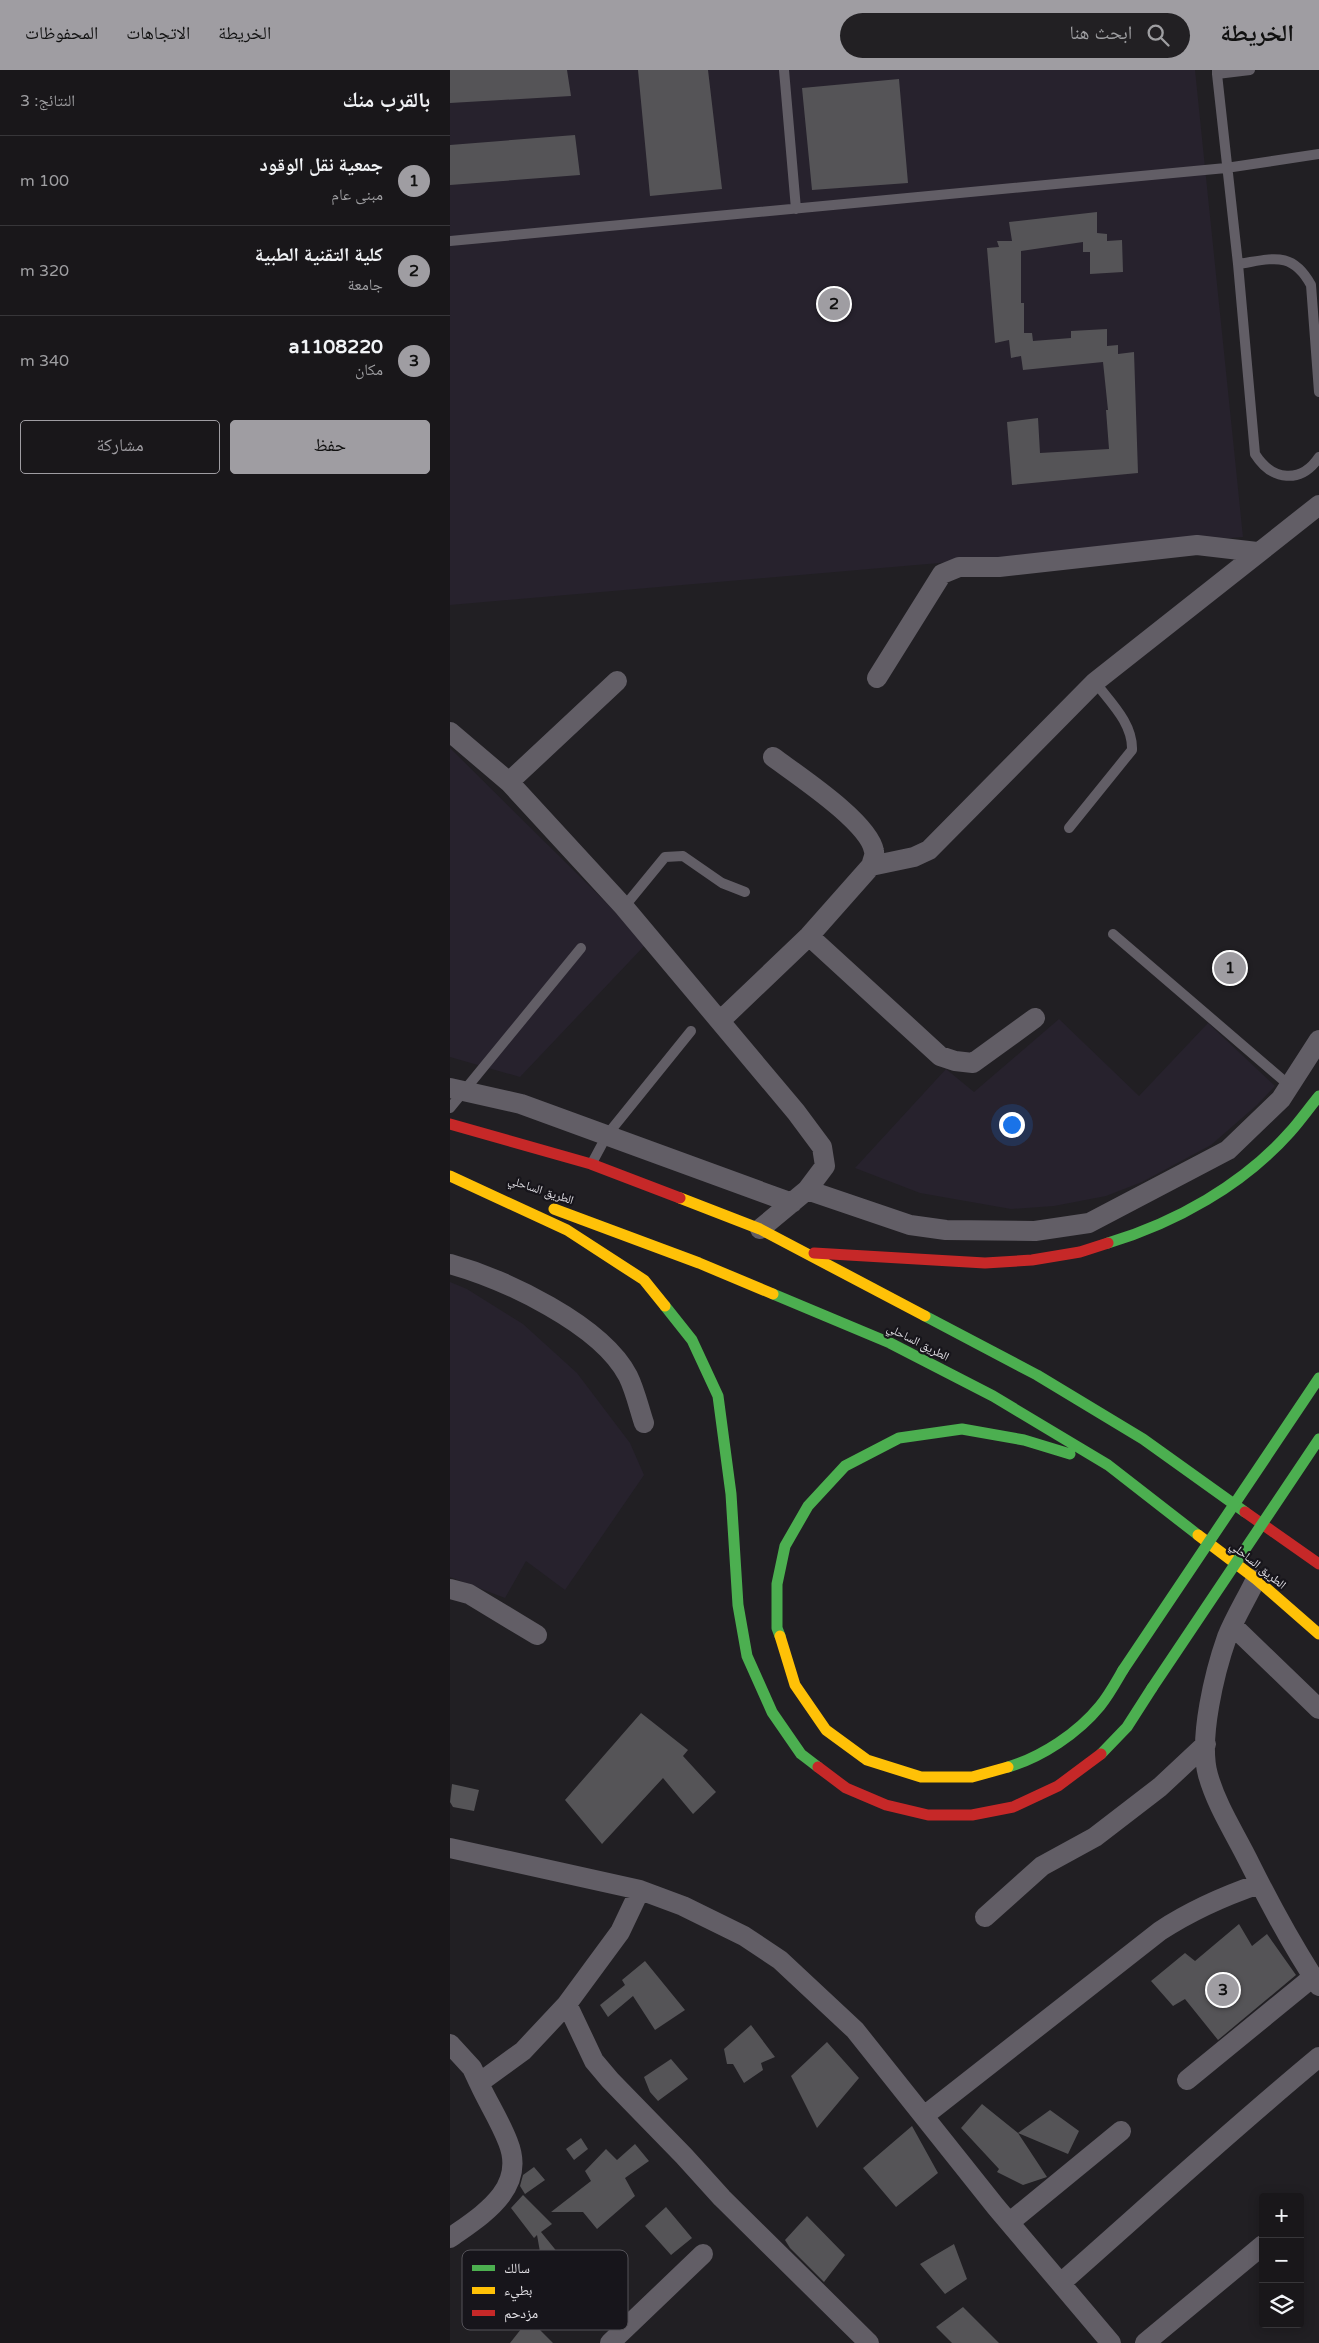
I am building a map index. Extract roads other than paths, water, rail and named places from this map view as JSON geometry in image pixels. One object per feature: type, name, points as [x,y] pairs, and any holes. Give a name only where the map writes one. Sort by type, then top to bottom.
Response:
[{"type":"highway","points":[[807,1253],[986,1263],[1068,1255],[1150,1229],[1216,1196],[1274,1151],[1319,1096]]},
{"type":"highway","name":"الطريق الساحلي","points":[[450,1124],[592,1164],[760,1229],[1037,1375],[1143,1438],[1319,1564]]},
{"type":"highway","points":[[450,1176],[536,1214],[567,1230],[644,1280],[692,1340],[718,1396],[731,1494],[738,1605],[747,1656],[772,1712],[801,1754],[846,1788],[886,1805],[928,1815],[972,1816],[1014,1806],[1058,1786],[1097,1758],[1127,1727],[1319,1439]]},
{"type":"highway","name":"الطريق الساحلي","points":[[450,1176],[584,1219],[766,1290],[890,1343],[993,1396],[1108,1465],[1256,1579],[1319,1634]]},
{"type":"highway","points":[[1108,1465],[1024,1440],[962,1429],[899,1438],[845,1466],[808,1506],[784,1546],[777,1584],[778,1628],[795,1685],[826,1730],[867,1760],[921,1777],[972,1777],[1022,1763],[1072,1734],[1100,1706],[1319,1378]]},
{"type":"street","points":[[871,866],[914,857],[928,850],[1095,682],[1256,552],[1319,504]]},
{"type":"street","points":[[877,678],[942,574],[959,567],[999,566],[1197,545],[1256,552]]},
{"type":"street","points":[[509,782],[617,681]]},
{"type":"street","points":[[450,732],[509,782],[624,907],[796,1112],[822,1147],[825,1166],[799,1197],[760,1229]]},
{"type":"street","points":[[720,1020],[809,936],[871,866],[874,852],[866,833],[824,794],[773,758]]},
{"type":"street","points":[[809,936],[940,1056],[955,1061],[973,1063],[1036,1018]]},
{"type":"street","points":[[456,1089],[521,1104],[607,1135],[799,1197],[910,1225],[946,1230],[1035,1231],[1089,1224],[1228,1150],[1282,1099],[1319,1040]]},
{"type":"street","points":[[450,1264],[468,1269],[532,1298],[579,1324],[605,1347],[628,1376],[644,1423]]},
{"type":"street","points":[[1187,2080],[1316,1982],[1296,1952],[1260,1884],[1219,1804],[1208,1773],[1207,1720],[1214,1683],[1228,1636],[1256,1579]]},
{"type":"street","points":[[450,1589],[469,1594],[537,1636]]},
{"type":"street","points":[[1233,1626],[1319,1709]]},
{"type":"street","points":[[985,1917],[1042,1866],[1094,1837],[1160,1787],[1206,1744]]},
{"type":"street","points":[[450,1848],[640,1890],[682,1906],[744,1936],[780,1960],[855,2030],[1010,2222],[1111,2343]]},
{"type":"street","points":[[924,2116],[1160,1931],[1189,1912],[1260,1884]]},
{"type":"street","points":[[480,2082],[523,2051],[567,2004],[620,1932],[640,1890]]},
{"type":"street","points":[[567,2004],[594,2061],[610,2080],[722,2198],[869,2343]]},
{"type":"street","points":[[450,2044],[472,2068],[510,2145],[511,2176],[500,2199],[450,2238]]},
{"type":"street","points":[[1062,2282],[1240,2123],[1319,2057]]},
{"type":"street","points":[[1010,2222],[1121,2131]]},
{"type":"street","points":[[1145,2343],[1259,2247]]},
{"type":"street","points":[[628,2326],[703,2254]]},
{"type":"street","points":[[610,2343],[624,2330]]},
{"type":"lane","points":[[784,70],[796,209]]},
{"type":"lane","points":[[1250,70],[1217,72],[1238,264],[1255,454],[1271,472],[1282,476],[1294,476],[1306,471],[1319,457]]},
{"type":"lane","points":[[450,241],[1226,168],[1319,154]]},
{"type":"lane","points":[[1238,264],[1269,260],[1291,261],[1304,271],[1312,284],[1319,392]]},
{"type":"lane","points":[[1069,828],[1132,750],[1132,738],[1129,728],[1095,682]]},
{"type":"lane","points":[[624,907],[665,857],[683,856],[722,882],[745,892]]},
{"type":"lane","points":[[1113,934],[1290,1086]]},
{"type":"lane","points":[[450,1108],[456,1089],[580,948]]},
{"type":"lane","points":[[592,1164],[607,1135],[691,1031]]},
{"type":"place","name":"كلية التقنية الطبية","points":[[834,304]]},
{"type":"place","name":"جمعية نقل الوقود","points":[[1230,968]]},
{"type":"place","name":"a1108220","points":[[1223,1990]]}]
